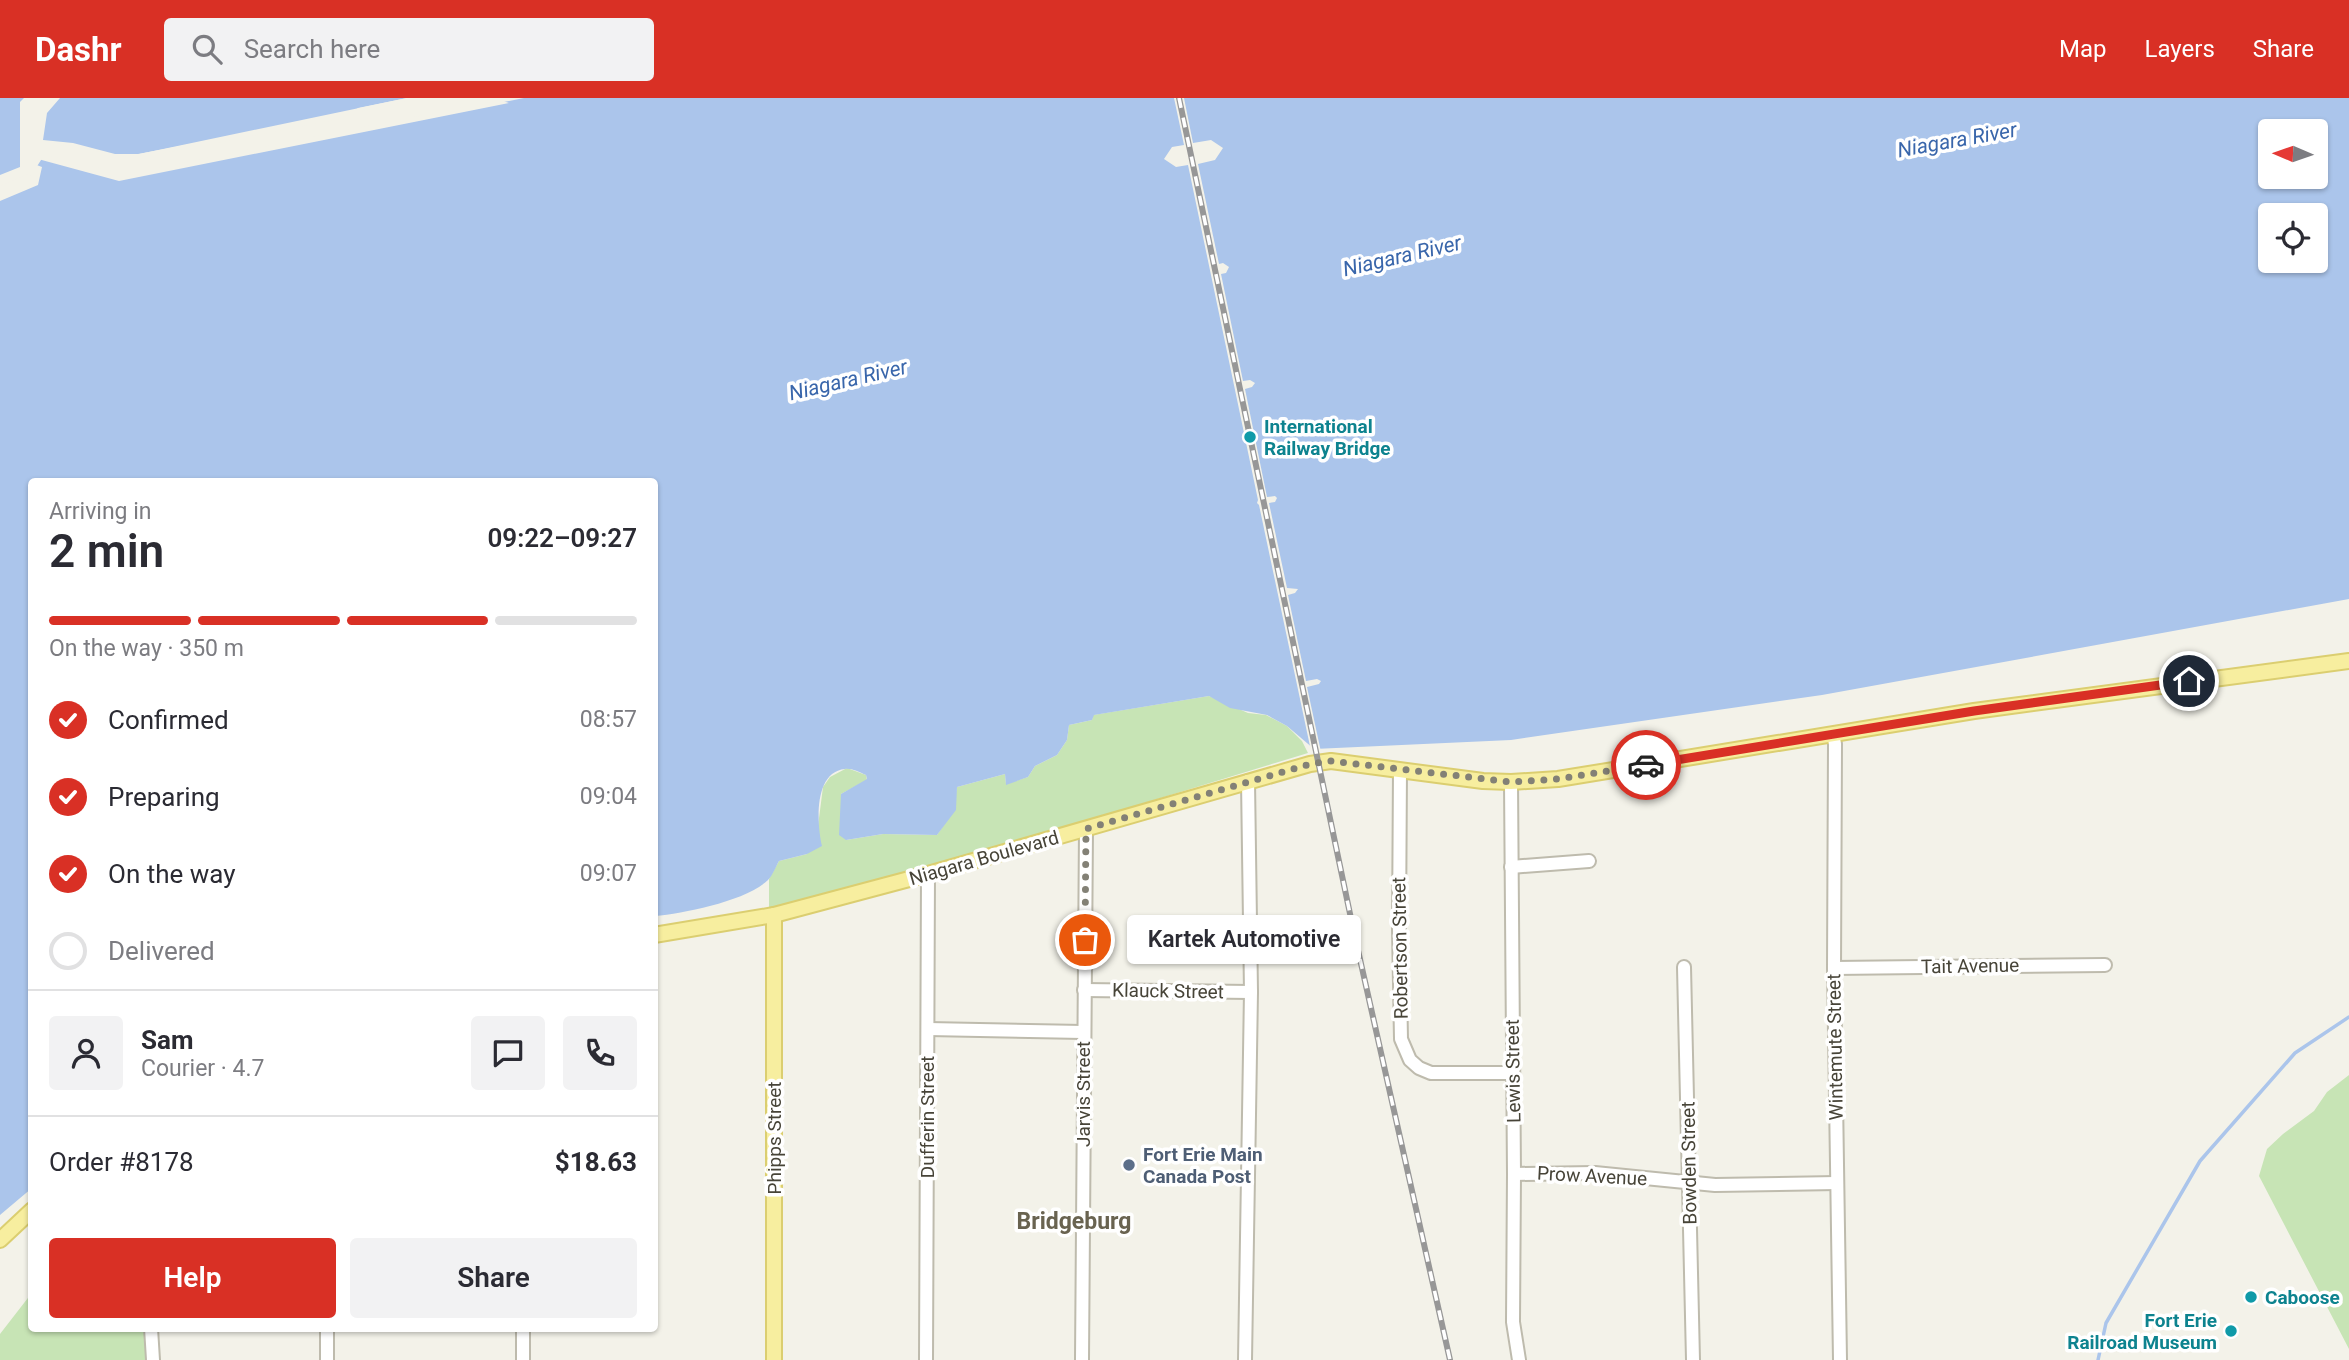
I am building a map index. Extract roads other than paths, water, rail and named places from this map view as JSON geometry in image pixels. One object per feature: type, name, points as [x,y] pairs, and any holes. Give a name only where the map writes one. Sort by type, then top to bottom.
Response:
[{"type":"main road","name":"Niagara Boulevard","points":[[658,934],[774,915],[929,874],[1310,764],[1331,761],[1511,782],[1558,779],[2056,699],[2349,661]]},
{"type":"main road","name":"Phipps Street","points":[[774,915],[774,1360]]},
{"type":"main road","points":[[0,1240],[28,1214]]},
{"type":"street","name":"Wintemute Street","points":[[1833,734],[1840,1360]]},
{"type":"street","name":"Robertson Street","points":[[1400,770],[1401,1039],[1410,1060],[1431,1073],[1513,1073]]},
{"type":"street","points":[[1245,1360],[1251,992],[1248,782]]},
{"type":"street","name":"Lewis Street","points":[[1511,782],[1513,1322],[1519,1360]]},
{"type":"street","name":"Jarvis Street","points":[[1082,1360],[1086,829]]},
{"type":"street","points":[[1511,867],[1589,861]]},
{"type":"street","name":"Dufferin Street","points":[[926,1360],[929,874]]},
{"type":"street","name":"Tait Avenue","points":[[1834,968],[2105,965]]},
{"type":"street","name":"Bowden Street","points":[[1684,967],[1693,1360]]},
{"type":"street","name":"Klauck Street","points":[[1084,990],[1251,992]]},
{"type":"street","points":[[928,1029],[1083,1032]]},
{"type":"street","name":"Prow Avenue","points":[[1514,1174],[1615,1175],[1690,1184],[1837,1183]]},
{"type":"street","points":[[151,1332],[153,1360]]},
{"type":"street","points":[[327,1332],[327,1360]]},
{"type":"street","points":[[523,1332],[523,1360]]},
{"type":"water","points":[[0,98],[24,98],[20,102],[20,167],[0,175]]},
{"type":"water","points":[[60,98],[407,98],[358,108],[350,114],[138,154],[115,154],[73,143],[43,140],[47,113]]},
{"type":"water","name":"Niagara River","points":[[524,98],[2349,98],[2349,599],[1822,695],[1511,740],[1314,749],[1287,726],[1267,715],[1230,708],[1209,696],[1094,715],[1092,720],[1069,725],[1067,740],[1057,755],[1035,766],[1028,777],[1006,785],[1005,774],[957,787],[956,810],[937,835],[883,834],[846,840],[839,835],[841,794],[867,779],[866,775],[850,769],[835,772],[827,779],[822,789],[819,826],[822,846],[807,854],[779,861],[768,880],[745,894],[698,909],[658,916],[658,478],[28,478],[28,1191],[0,1215],[0,189],[30,177],[43,157],[125,178]]},
{"type":"waterway","points":[[2098,1360],[2106,1323],[2200,1161],[2295,1053],[2349,1017]]},
{"type":"railway","points":[[1179,98],[1353,928],[1450,1360]]},
{"type":"place","name":"International Railway Bridge","points":[[1250,437]]},
{"type":"place","name":"Kartek Automotive","points":[[1085,940]]},
{"type":"place","name":"Fort Erie Main Canada Post","points":[[1129,1165]]},
{"type":"place","name":"Caboose","points":[[2251,1297]]},
{"type":"place","name":"Fort Erie Railroad Museum","points":[[2231,1331]]},
{"type":"district","name":"Bridgeburg","points":[[1074,1221]]}]
